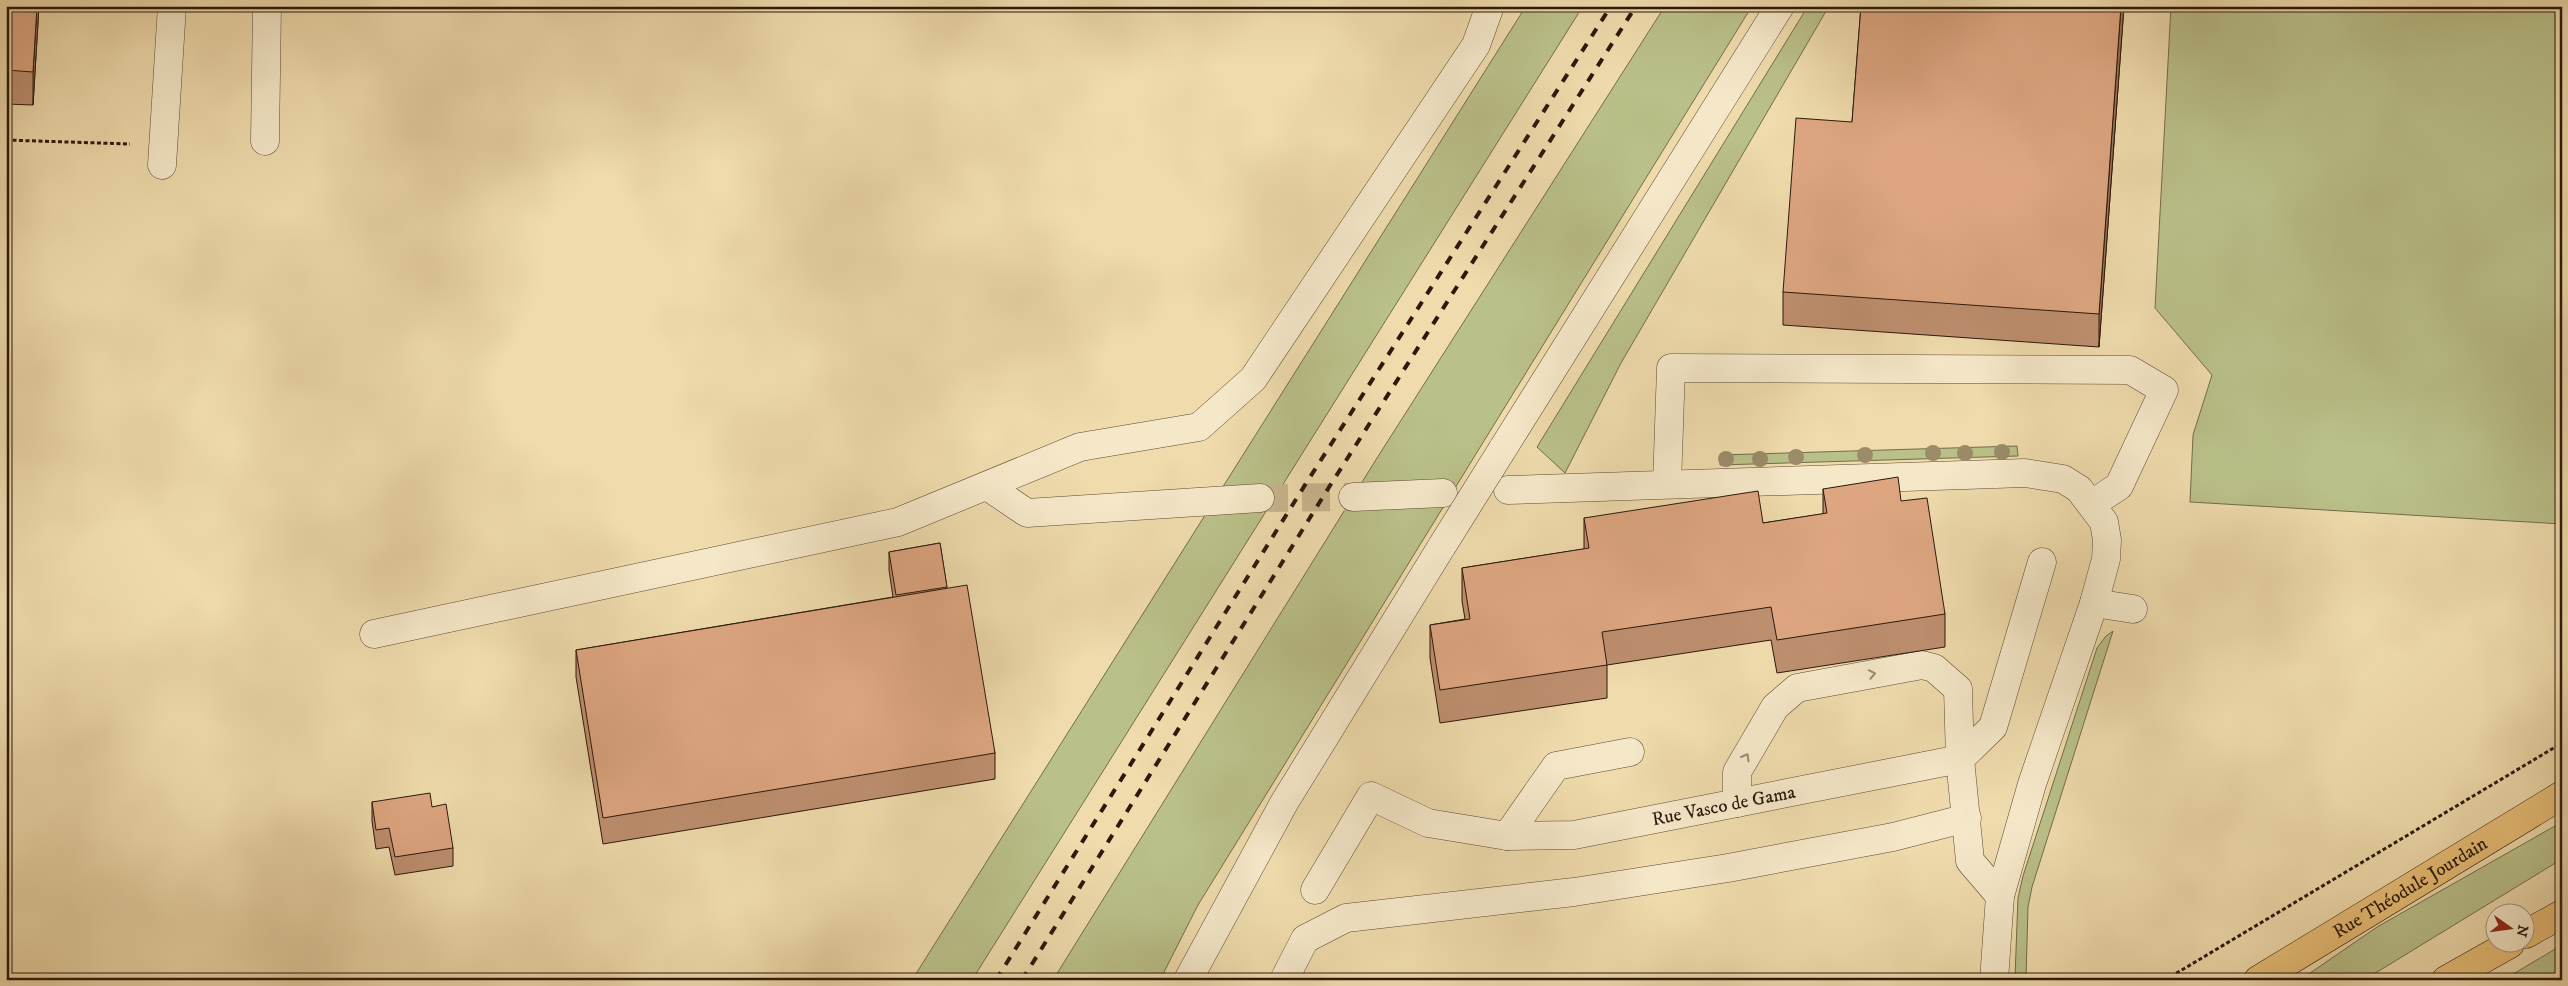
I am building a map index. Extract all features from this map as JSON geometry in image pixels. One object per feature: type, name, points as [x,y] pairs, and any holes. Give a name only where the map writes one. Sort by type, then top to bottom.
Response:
[{"type":"main road","name":"Rue Théodule Jourdain","points":[[2258,980],[2562,795]]},
{"type":"main road","points":[[2536,928],[2562,914]]},
{"type":"main road","points":[[2446,980],[2492,954]]},
{"type":"street","points":[[162,155],[172,6]]},
{"type":"street","points":[[265,140],[267,6]]},
{"type":"street","points":[[374,634],[898,522],[1080,447],[1199,427],[1253,379],[1476,44],[1490,6]]},
{"type":"street","points":[[1188,980],[1284,803],[1442,546],[1780,6]]},
{"type":"street","points":[[1666,484],[1671,368],[2130,370],[2164,390],[2119,486],[2092,504]]},
{"type":"street","points":[[1508,490],[2025,473],[2063,478],[2080,489],[2104,522],[2107,540],[2106,559],[2094,603],[2032,784],[2000,896],[1994,980]]},
{"type":"street","points":[[987,486],[1027,513],[1260,498]]},
{"type":"street","points":[[1353,497],[1442,493]]},
{"type":"street","points":[[1960,759],[1993,727],[2042,562]]},
{"type":"street","points":[[2094,603],[2133,609]]},
{"type":"street","points":[[1737,803],[1737,772],[1775,707],[1798,688],[1922,665],[1934,668],[1958,689],[1960,759],[1970,861],[2000,896]]},
{"type":"street","points":[[1507,836],[1556,766],[1630,752]]},
{"type":"street","name":"Rue Vasco de Gama","points":[[1315,890],[1371,796],[1428,823],[1507,836],[1574,835],[1960,759]]},
{"type":"street","points":[[1284,980],[1304,939],[1346,918],[1574,892],[1728,868],[1893,836],[1967,818]]},
{"type":"path","points":[[6,140],[162,155]]},
{"type":"path","points":[[2165,980],[2562,743]]},
{"type":"green space","points":[[1526,6],[1583,6],[972,980],[912,980]]},
{"type":"green space","points":[[1665,6],[1752,6],[1198,905],[1160,980],[1053,980],[1377,458]]},
{"type":"green space","points":[[1808,6],[1829,6],[1621,363],[1565,473],[1537,447]]},
{"type":"green space","points":[[2171,6],[2562,6],[2562,524],[2190,502],[2193,435],[2212,375],[2155,308]]},
{"type":"green space","points":[[2017,446],[2018,456],[1720,465],[1720,455]]},
{"type":"green space","points":[[2113,631],[2032,887],[2028,907],[2026,978],[2015,977],[2018,898],[2023,876],[2097,648],[2106,636]]},
{"type":"green space","points":[[2562,822],[2562,859],[2364,980],[2300,980],[2377,927]]},
{"type":"green space","points":[[2562,945],[2562,980],[2503,980]]},
{"type":"building","points":[[6,6],[37,6],[33,72],[6,70]]},
{"type":"building","points":[[1861,6],[2121,6],[2099,314],[1783,292],[1796,118],[1852,122]]},
{"type":"building","points":[[1898,477],[1901,501],[1927,498],[1945,614],[1777,640],[1771,607],[1602,632],[1607,665],[1440,690],[1430,625],[1470,619],[1462,568],[1589,548],[1584,518],[1758,491],[1763,523],[1827,513],[1823,489]]},
{"type":"building","points":[[940,543],[947,587],[896,595],[889,552]]},
{"type":"building","points":[[967,585],[995,753],[603,818],[576,650]]},
{"type":"building","points":[[430,793],[432,807],[446,804],[453,848],[395,857],[389,828],[376,830],[372,802]]},
{"type":"tunnel","points":[[1260,498],[1353,497]]},
{"type":"railway","points":[[996,980],[1305,485],[1611,6]]},
{"type":"railway","points":[[1022,980],[1331,484],[1636,6]]}]
